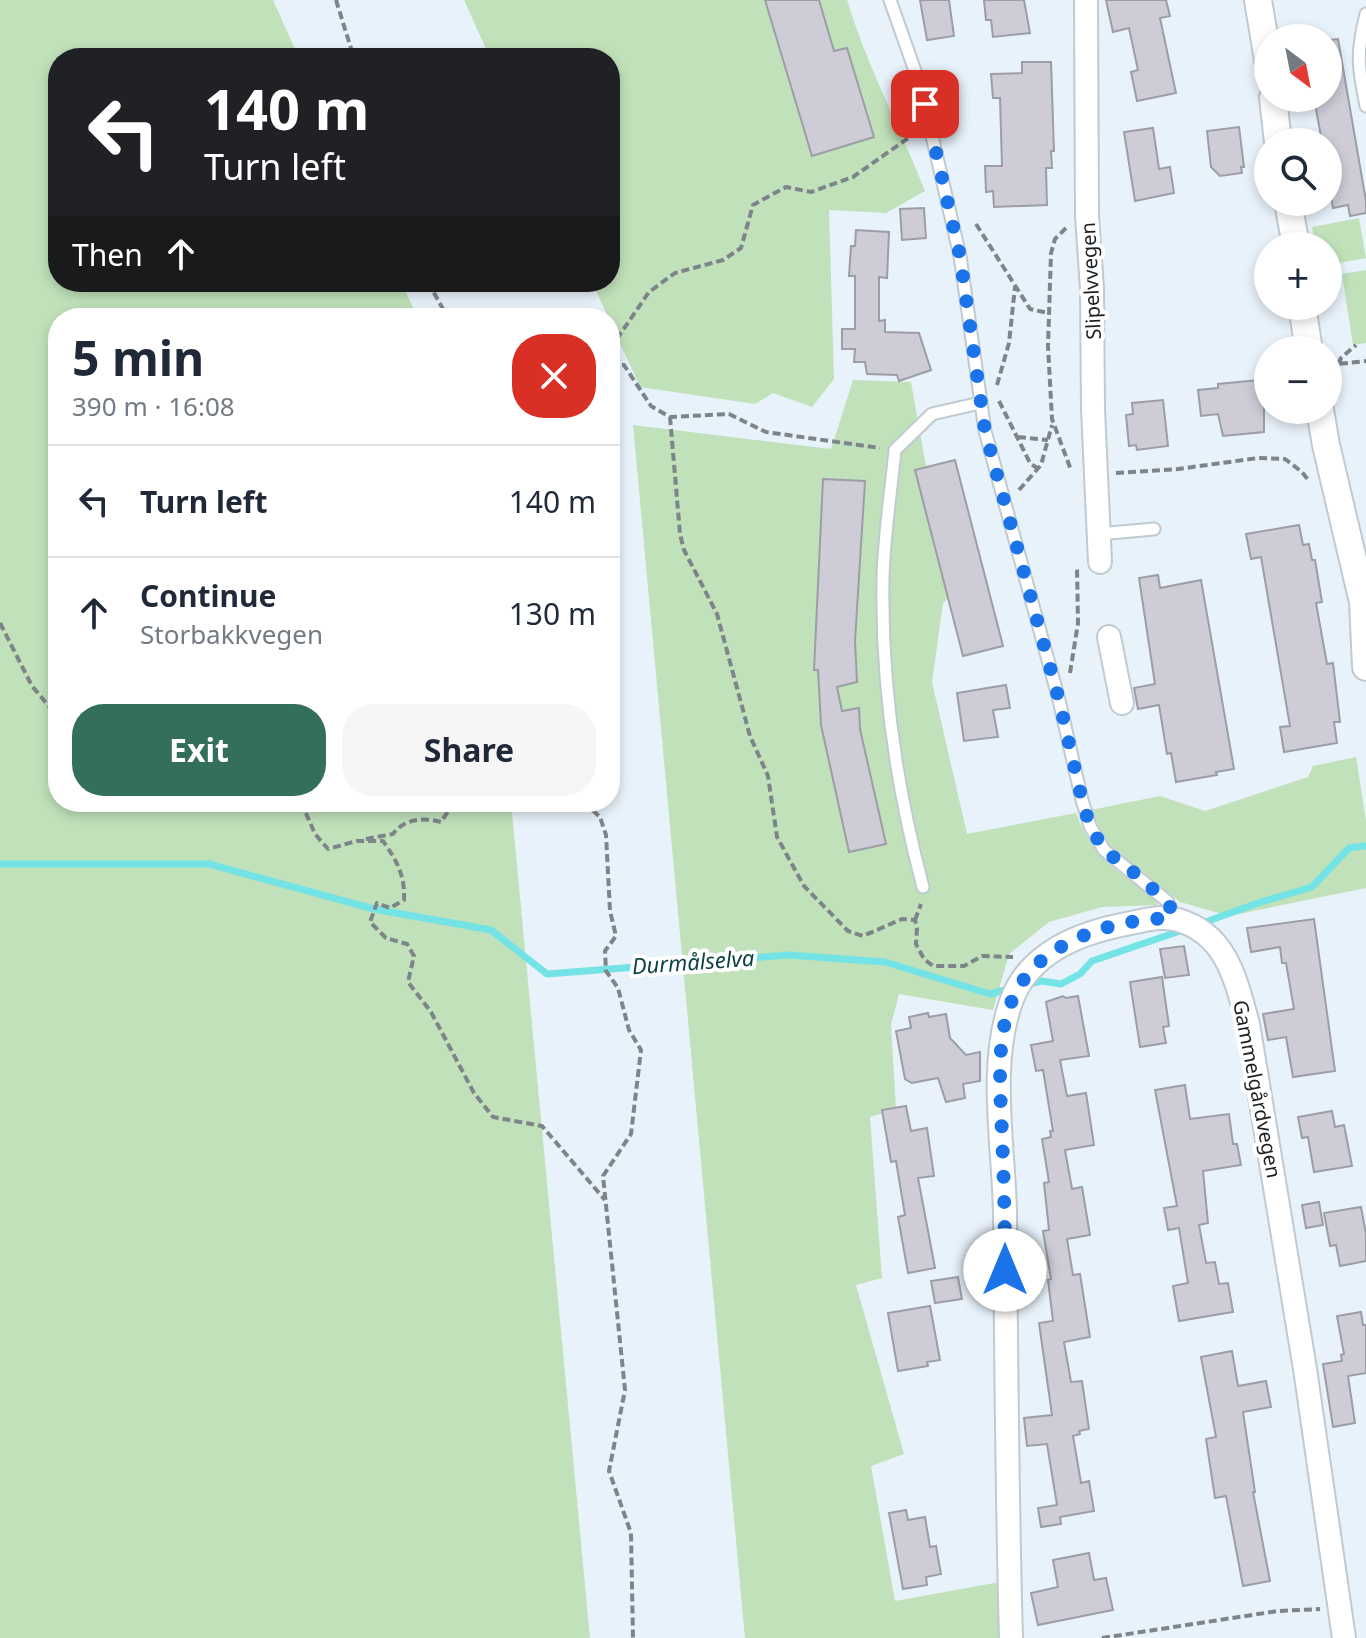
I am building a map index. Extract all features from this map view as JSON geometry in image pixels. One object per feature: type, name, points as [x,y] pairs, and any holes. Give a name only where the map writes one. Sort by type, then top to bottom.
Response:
[{"type":"street","name":"Slipelvvegen","points":[[1086,0],[1087,216],[1100,562]]},
{"type":"street","points":[[1258,0],[1262,24]]},
{"type":"street","points":[[1323,424],[1363,602],[1365,661]]},
{"type":"street","points":[[1109,637],[1122,703]]},
{"type":"street","points":[[1011,1638],[1005,1212],[999,1081],[1010,1004],[1032,967],[1058,947],[1098,930],[1153,918],[1171,918]]},
{"type":"street","name":"Gammelgårdvegen","points":[[1171,918],[1203,930],[1222,950],[1248,1024],[1305,1369],[1344,1638]]},
{"type":"lane","points":[[890,0],[920,85],[960,256],[980,403],[991,457],[1059,700],[1082,800],[1098,840],[1114,859],[1167,901],[1171,918]]},
{"type":"lane","points":[[1366,14],[1357,62],[1366,106]]},
{"type":"lane","points":[[923,887],[908,829],[887,701],[883,576],[895,450],[932,414],[980,403]]},
{"type":"lane","points":[[1098,534],[1154,529]]},
{"type":"path","points":[[336,0],[351,48]]},
{"type":"path","points":[[620,334],[649,292],[675,273],[723,260],[741,248],[753,205],[786,187],[811,192],[853,177],[929,123]]},
{"type":"path","points":[[1087,216],[1075,219],[1055,239],[1051,253],[1049,383],[1053,422],[1073,473],[1079,479],[1258,458],[1285,459],[1302,472],[1317,492],[1337,487]]},
{"type":"path","points":[[976,224],[1030,309],[1048,313]]},
{"type":"path","points":[[1015,287],[1009,343],[998,376],[997,391],[1030,463],[1037,468]]},
{"type":"path","points":[[1342,357],[1356,345]]},
{"type":"path","points":[[1342,364],[1366,361]]},
{"type":"path","points":[[620,365],[624,365],[651,406],[670,417],[729,414],[766,432],[895,450]]},
{"type":"path","points":[[670,417],[684,550],[717,614],[750,736],[768,776],[777,837],[804,886],[848,931],[863,936],[902,919],[915,920],[916,944],[924,959],[933,966],[964,966],[982,956],[1021,957],[1032,967]]},
{"type":"path","points":[[1006,513],[1016,501],[1022,483],[1043,460],[1053,422]]},
{"type":"path","points":[[1017,437],[1048,440]]},
{"type":"path","points":[[1059,700],[1066,689],[1076,635],[1077,559]]},
{"type":"path","points":[[0,623],[32,686],[48,705]]},
{"type":"path","points":[[305,812],[315,834],[328,849],[393,834],[408,821],[430,819],[441,822],[448,812]]},
{"type":"path","points":[[595,812],[600,817],[606,835],[610,911],[616,936],[605,951],[606,971],[618,988],[629,1030],[641,1050],[631,1134],[603,1176],[625,1390],[609,1471],[631,1533],[633,1638]]},
{"type":"path","points":[[357,841],[383,841],[399,865],[405,884],[404,900],[390,908],[377,903],[370,922],[386,938],[407,944],[414,956],[408,982],[431,1012],[474,1093],[493,1117],[542,1126],[606,1201]]},
{"type":"path","points":[[1102,1638],[1278,1611],[1338,1608]]},
{"type":"green space","points":[[0,0],[273,0],[295,48],[48,48],[48,292],[406,292],[413,308],[48,308],[48,812],[512,812],[590,1638],[0,1638]]},
{"type":"green space","points":[[464,0],[847,0],[864,49],[925,191],[886,213],[829,210],[834,379],[812,407],[773,393],[755,404],[640,387],[620,343],[620,308],[604,308],[597,292],[620,292],[620,48],[486,48]]},
{"type":"green space","points":[[1359,218],[1366,258],[1342,262],[1342,232],[1313,232],[1312,227]]},
{"type":"green space","points":[[1366,270],[1366,343],[1353,345],[1342,274]]},
{"type":"green space","points":[[853,380],[911,382],[925,461],[936,494],[978,571],[943,603],[932,682],[967,834],[1076,813],[1099,853],[1119,872],[1157,897],[1158,905],[1102,907],[1049,922],[1009,954],[993,1010],[899,994],[891,1025],[896,1109],[870,1117],[882,1278],[856,1285],[904,1454],[871,1466],[895,1601],[1000,1582],[1000,1638],[745,1638],[633,425],[831,449]]},
{"type":"green space","points":[[1356,757],[1366,821],[1366,888],[1229,916],[1180,902],[1108,844],[1091,810],[1160,796],[1205,811],[1308,777],[1313,766]]},
{"type":"building","points":[[765,0],[819,0],[834,51],[847,48],[874,137],[812,156]]},
{"type":"building","points":[[920,0],[949,0],[954,36],[927,40]]},
{"type":"building","points":[[984,0],[1024,0],[1030,33],[993,37],[991,20],[986,20]]},
{"type":"building","points":[[1106,0],[1166,0],[1170,16],[1160,18],[1176,93],[1137,101],[1131,72],[1138,70],[1129,28],[1113,32]]},
{"type":"building","points":[[1022,62],[1051,62],[1054,151],[1051,151],[1052,168],[1046,168],[1047,205],[994,207],[993,191],[986,192],[985,166],[1002,166],[1000,98],[993,98],[991,74],[1022,73]]},
{"type":"building","points":[[1342,62],[1366,213],[1350,216],[1348,205],[1342,206],[1342,128],[1319,128],[1317,112],[1342,112]]},
{"type":"building","points":[[1239,127],[1242,173],[1220,176],[1211,167],[1207,131]]},
{"type":"building","points":[[1153,128],[1159,169],[1170,167],[1174,193],[1135,201],[1124,132]]},
{"type":"building","points":[[924,208],[926,238],[902,240],[900,209]]},
{"type":"building","points":[[856,230],[889,232],[887,278],[879,277],[879,321],[885,320],[885,332],[919,333],[931,370],[899,381],[897,375],[867,374],[865,362],[854,362],[855,349],[842,349],[842,329],[855,329],[855,276],[849,276],[851,246],[855,246]]},
{"type":"building","points":[[1254,380],[1254,424],[1264,424],[1264,432],[1223,436],[1218,414],[1201,416],[1198,390],[1218,388],[1218,384]]},
{"type":"building","points":[[1163,400],[1168,446],[1137,450],[1136,445],[1129,446],[1126,415],[1133,414],[1132,403]]},
{"type":"building","points":[[955,460],[1003,646],[963,656],[915,470]]},
{"type":"building","points":[[823,479],[865,481],[855,641],[857,682],[837,687],[842,711],[859,708],[860,729],[886,844],[849,852],[821,725],[818,670],[814,670]]},
{"type":"building","points":[[1299,525],[1303,545],[1309,544],[1312,560],[1315,560],[1322,602],[1316,603],[1327,664],[1333,663],[1340,722],[1334,722],[1337,743],[1284,752],[1280,727],[1290,726],[1261,557],[1251,559],[1246,534]]},
{"type":"building","points":[[1158,575],[1160,588],[1201,580],[1234,769],[1216,772],[1217,775],[1176,782],[1171,753],[1167,754],[1159,705],[1138,709],[1134,688],[1155,684],[1139,578]]},
{"type":"building","points":[[1006,685],[1010,708],[993,710],[998,737],[964,741],[957,693]]},
{"type":"building","points":[[1314,919],[1335,1071],[1293,1077],[1286,1037],[1268,1040],[1263,1014],[1294,1009],[1286,963],[1282,963],[1280,947],[1251,952],[1247,928]]},
{"type":"building","points":[[1184,946],[1189,975],[1165,978],[1160,949]]},
{"type":"building","points":[[1162,977],[1169,1026],[1163,1027],[1166,1043],[1140,1047],[1130,982]]},
{"type":"building","points":[[1063,996],[1078,996],[1089,1056],[1060,1060],[1067,1096],[1086,1093],[1094,1145],[1065,1150],[1072,1189],[1082,1187],[1090,1235],[1067,1239],[1073,1275],[1080,1274],[1090,1337],[1064,1342],[1071,1382],[1082,1381],[1089,1429],[1073,1436],[1081,1483],[1089,1481],[1094,1511],[1060,1517],[1061,1524],[1041,1527],[1038,1508],[1057,1505],[1047,1444],[1027,1446],[1024,1418],[1052,1415],[1039,1323],[1053,1321],[1048,1280],[1051,1279],[1043,1231],[1049,1230],[1044,1183],[1049,1182],[1042,1139],[1051,1137],[1050,1131],[1053,1131],[1043,1070],[1036,1071],[1031,1045],[1053,1041],[1046,1002]]},
{"type":"building","points":[[928,1013],[929,1017],[946,1014],[950,1038],[966,1055],[980,1052],[980,1081],[963,1084],[965,1098],[946,1102],[938,1078],[912,1083],[905,1079],[896,1031],[911,1028],[909,1017]]},
{"type":"building","points":[[1185,1085],[1190,1119],[1229,1114],[1233,1144],[1237,1144],[1241,1165],[1203,1171],[1208,1223],[1199,1225],[1206,1263],[1215,1262],[1219,1284],[1228,1283],[1233,1312],[1179,1321],[1173,1286],[1188,1283],[1179,1228],[1168,1230],[1164,1208],[1177,1206],[1155,1090]]},
{"type":"building","points":[[906,1106],[911,1131],[927,1128],[934,1176],[918,1178],[935,1268],[908,1273],[898,1217],[905,1215],[896,1161],[891,1162],[882,1110]]},
{"type":"building","points":[[1332,1111],[1335,1127],[1344,1125],[1352,1166],[1314,1172],[1308,1137],[1302,1138],[1298,1117]]},
{"type":"building","points":[[1319,1202],[1323,1225],[1306,1228],[1302,1205]]},
{"type":"building","points":[[1361,1207],[1366,1234],[1366,1261],[1340,1266],[1336,1245],[1330,1246],[1324,1213]]},
{"type":"building","points":[[958,1277],[962,1299],[935,1303],[931,1281]]},
{"type":"building","points":[[930,1306],[940,1360],[927,1362],[928,1366],[898,1371],[888,1313]]},
{"type":"building","points":[[1361,1312],[1363,1325],[1366,1325],[1366,1373],[1348,1376],[1355,1423],[1333,1427],[1323,1364],[1342,1361],[1341,1355],[1344,1354],[1337,1316]]},
{"type":"building","points":[[1232,1351],[1238,1386],[1266,1381],[1271,1407],[1243,1412],[1253,1492],[1270,1581],[1243,1586],[1226,1496],[1215,1498],[1206,1439],[1216,1437],[1201,1357]]},
{"type":"building","points":[[906,1510],[908,1520],[925,1517],[930,1547],[936,1546],[941,1574],[926,1577],[927,1585],[903,1589],[889,1513]]},
{"type":"building","points":[[1089,1553],[1094,1580],[1106,1578],[1113,1610],[1038,1625],[1031,1593],[1058,1587],[1053,1560]]},
{"type":"waterway","name":"Durmålselva","points":[[1197,925],[1312,887],[1349,848],[1366,846]]},
{"type":"waterway","name":"Durmålselva","points":[[0,864],[209,864],[374,909],[491,930],[547,974],[788,955],[885,962],[990,994],[1012,988]]},
{"type":"waterway","name":"Durmålselva","points":[[1028,984],[1042,981],[1061,984],[1080,974],[1092,961],[1186,929]]},
{"type":"route","points":[[925,104],[960,256],[985,431],[1067,730],[1082,800],[1090,826],[1104,850],[1145,881],[1171,908],[1171,918],[1153,918],[1109,927],[1058,947],[1032,967],[1013,996],[1005,1025],[999,1081],[1005,1270]]}]
